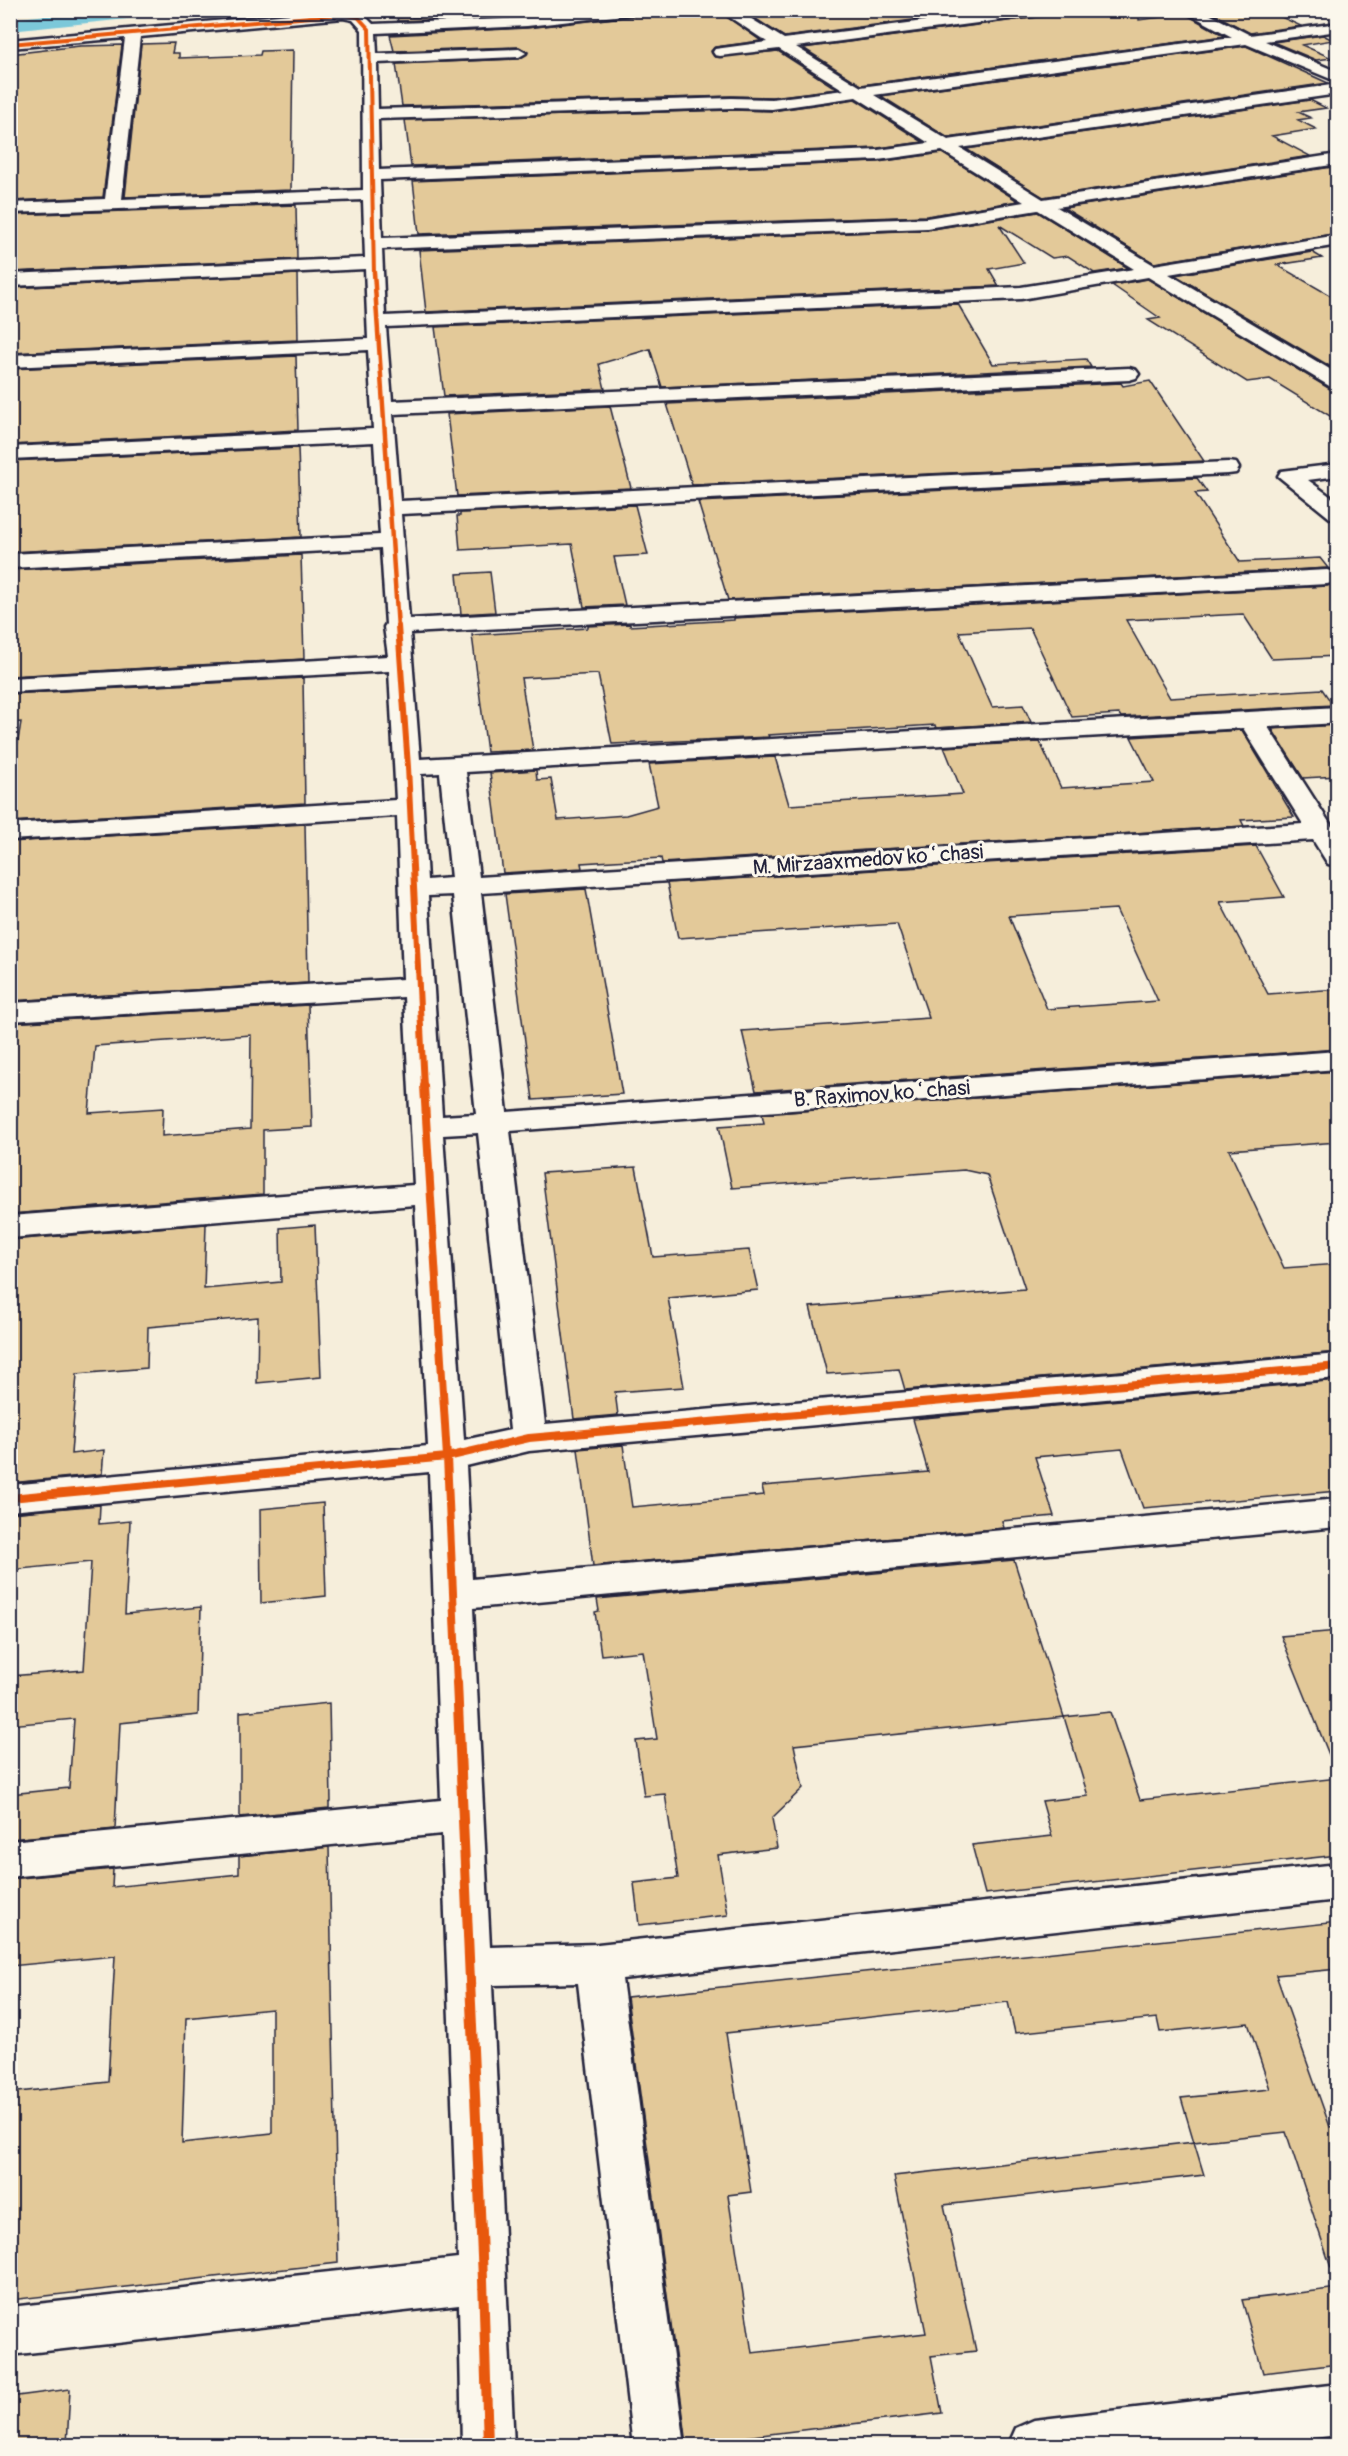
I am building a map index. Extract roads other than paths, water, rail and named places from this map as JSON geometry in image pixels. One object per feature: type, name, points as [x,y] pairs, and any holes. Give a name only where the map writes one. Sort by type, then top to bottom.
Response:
[{"type":"street","points":[[10,11],[16,10]]},
{"type":"street","points":[[365,29],[527,22],[633,10]]},
{"type":"street","points":[[726,10],[857,93],[1338,383]]},
{"type":"street","points":[[720,52],[1046,10]]},
{"type":"street","points":[[1189,10],[1245,38],[1338,78]]},
{"type":"street","points":[[10,44],[343,14],[365,29],[519,53]]},
{"type":"street","points":[[370,114],[731,103],[772,104],[1245,38],[1333,19]]},
{"type":"street","points":[[365,29],[377,333],[396,627],[408,767],[418,987],[447,1457],[483,2279],[488,2445]]},
{"type":"street","points":[[113,204],[134,32]]},
{"type":"street","points":[[10,208],[113,204],[371,185],[842,158],[945,146],[1338,89]]},
{"type":"street","points":[[10,280],[374,254],[927,223],[1223,175],[1338,159]]},
{"type":"street","points":[[10,361],[377,333],[1021,293],[1338,240]]},
{"type":"street","points":[[1300,360],[1328,354]]},
{"type":"street","points":[[10,453],[384,422],[1129,374]]},
{"type":"street","points":[[388,508],[1228,468]]},
{"type":"street","points":[[1338,470],[1288,476],[1338,513]]},
{"type":"street","points":[[10,561],[390,541]]},
{"type":"street","points":[[396,627],[1327,577]]},
{"type":"street","points":[[10,685],[400,663]]},
{"type":"street","points":[[408,767],[1338,715]]},
{"type":"street","points":[[1251,720],[1338,858]]},
{"type":"street","points":[[452,763],[529,1438]]},
{"type":"street","points":[[10,832],[409,807]]},
{"type":"street","name":"M. Mirzaaxmedov koʻchasi","points":[[414,889],[1321,831]]},
{"type":"street","points":[[10,1012],[418,987]]},
{"type":"street","name":"B. Raximov koʻchasi","points":[[427,1127],[1338,1060]]},
{"type":"street","points":[[10,1227],[430,1194]]},
{"type":"street","points":[[10,1498],[447,1457],[529,1438],[1338,1366]]},
{"type":"street","points":[[453,1594],[1338,1513]]},
{"type":"street","points":[[10,1859],[463,1815]]},
{"type":"street","points":[[470,1967],[598,1963],[1338,1882]]},
{"type":"street","points":[[598,1963],[659,2445]]},
{"type":"street","points":[[10,2331],[483,2279]]},
{"type":"street","points":[[1034,2445],[1338,2409]]},
{"type":"waterway","points":[[10,25],[156,10]]}]
